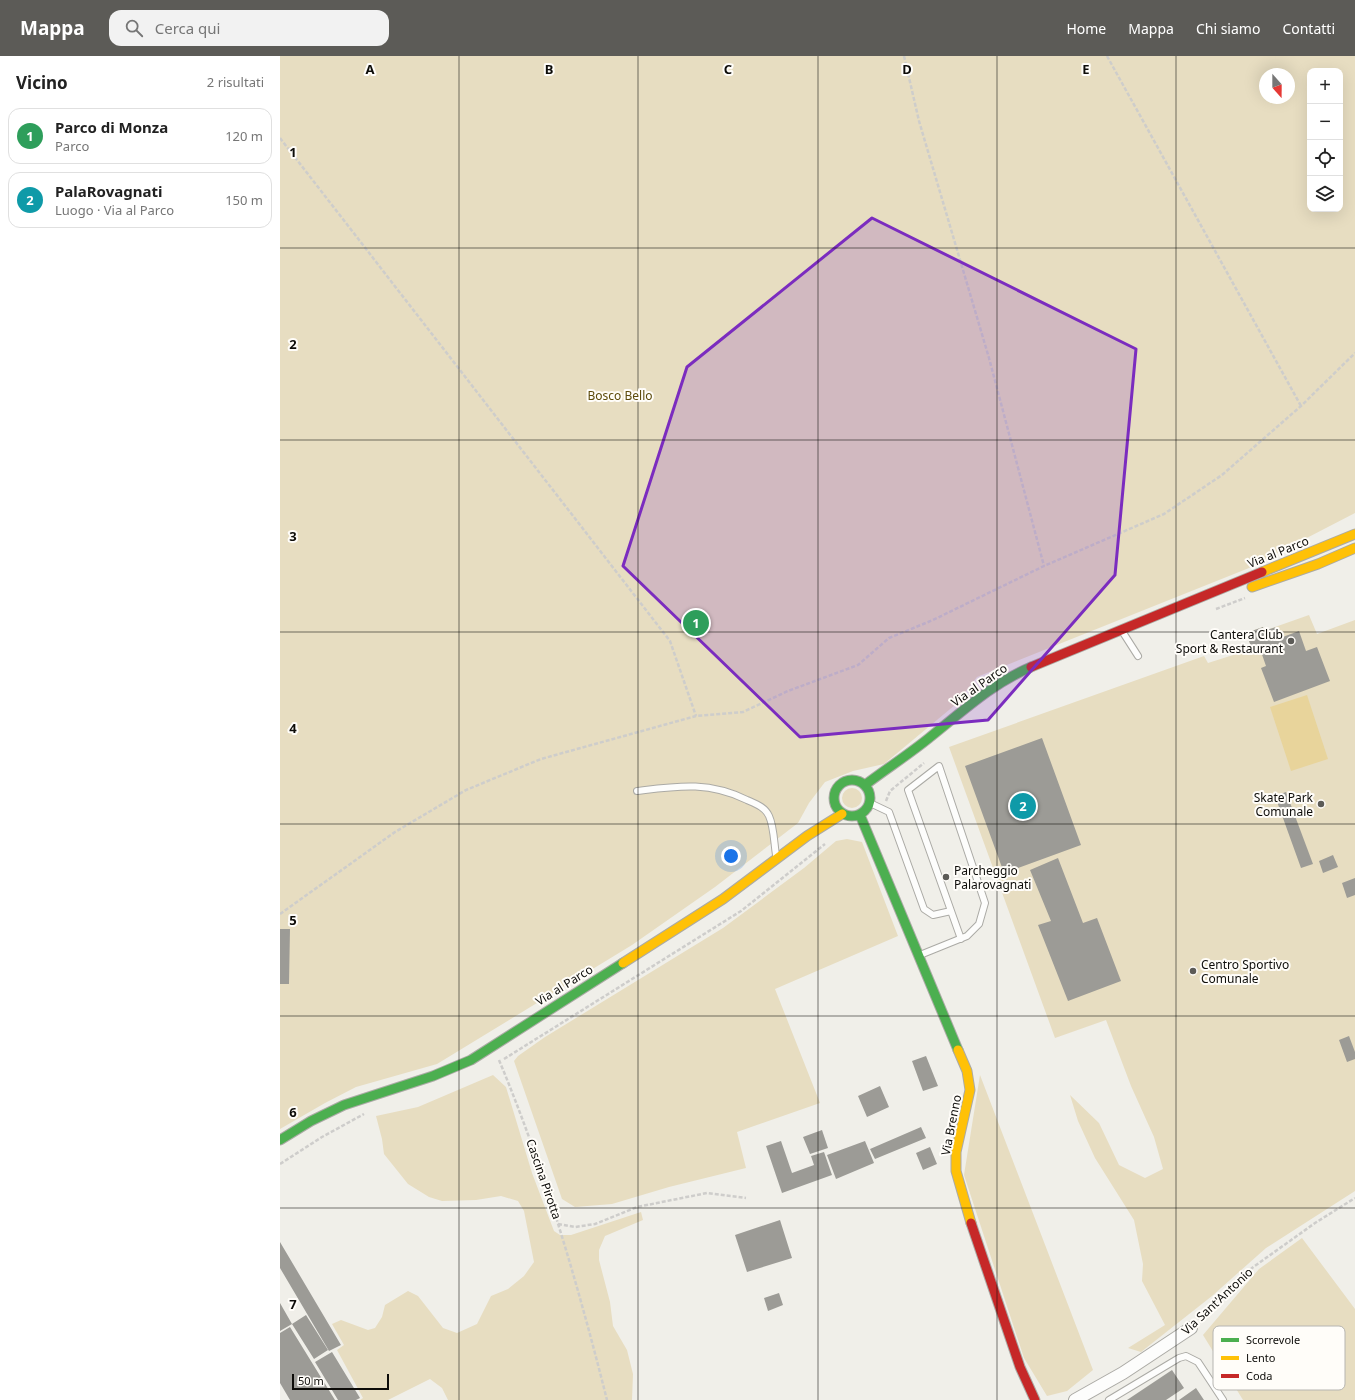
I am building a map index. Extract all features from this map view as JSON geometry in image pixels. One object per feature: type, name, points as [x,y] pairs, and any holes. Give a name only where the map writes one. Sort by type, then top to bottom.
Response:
[{"type":"street","name":"Via al Parco","points":[[865,785],[928,739],[985,692],[1010,676],[1355,534]]},
{"type":"street","name":"Via al Parco","points":[[1122,629],[1199,606],[1303,570],[1355,548]]},
{"type":"street","points":[[848,780],[854,780],[865,785],[870,793],[870,803],[868,808],[860,815],[848,816],[842,814],[835,804],[835,792],[838,787],[848,780]]},
{"type":"street","name":"Via al Parco","points":[[280,1140],[315,1119],[343,1105],[454,1069],[718,902],[842,814]]},
{"type":"street","name":"Via Brenno","points":[[860,815],[918,956],[968,1071],[970,1090],[956,1152],[956,1171],[962,1195],[997,1302],[1020,1367],[1035,1400]]},
{"type":"street","name":"Via Sant'Antonio","points":[[1075,1400],[1165,1347],[1191,1328]]},
{"type":"lane","points":[[1122,629],[1138,656]]},
{"type":"lane","points":[[918,956],[961,939],[967,936],[979,924],[985,903],[939,766],[908,790],[961,939]]},
{"type":"lane","points":[[637,791],[678,786],[707,787],[731,792],[762,807],[768,815],[777,859]]},
{"type":"lane","points":[[870,803],[889,812],[924,909],[933,915],[951,911]]},
{"type":"lane","points":[[1109,1400],[1179,1358],[1186,1356],[1198,1362],[1213,1385]]},
{"type":"lane","points":[[1216,1390],[1223,1400]]},
{"type":"path","points":[[904,56],[920,121],[989,358],[1044,566]]},
{"type":"path","points":[[1107,56],[1301,406]]},
{"type":"path","points":[[280,138],[670,641],[696,716]]},
{"type":"path","points":[[280,914],[395,832],[466,790],[541,759],[696,716],[743,712],[788,691],[858,665],[889,638],[933,620],[1044,566],[1164,514],[1222,476],[1301,406],[1355,353]]},
{"type":"path","name":"Cascina Pirotta","points":[[493,1045],[518,1106],[558,1224],[575,1227],[595,1224],[637,1207],[707,1193],[746,1198]]},
{"type":"path","points":[[494,1064],[499,1062]]},
{"type":"path","points":[[280,1164],[322,1137],[367,1113]]},
{"type":"path","name":"Via Sant'Antonio","points":[[1191,1328],[1252,1268],[1315,1223],[1355,1198]]},
{"type":"path","points":[[558,1224],[607,1400]]},
{"type":"highlighted area","points":[[872,218],[1136,349],[1115,575],[988,720],[800,737],[623,566],[687,367]]},
{"type":"green space","name":"Bosco Bello","points":[[280,56],[1355,56],[1355,513],[1249,568],[977,677],[955,705],[884,764],[853,771],[825,782],[809,803],[798,823],[715,887],[632,945],[437,1064],[356,1087],[280,1129]]},
{"type":"green space","name":"Centro Sportivo Comunale","points":[[1309,615],[1317,634],[1355,620],[1355,1191],[1266,1248],[1212,1296],[1141,1352],[1128,1348],[1165,1325],[1142,1281],[1143,1264],[1134,1220],[1095,1158],[1078,1121],[1070,1095],[1099,1123],[1119,1165],[1145,1178],[1163,1169],[1154,1137],[1131,1086],[1106,1020],[1055,1038],[949,747],[1204,656],[1208,663],[1252,649],[1246,633],[1263,627],[1264,631]]},
{"type":"green space","points":[[852,788],[859,791],[862,798],[859,805],[852,808],[845,805],[842,798],[845,791]]},
{"type":"green space","points":[[847,839],[862,842],[898,936],[775,989],[820,1103],[737,1132],[746,1168],[669,1187],[612,1204],[575,1207],[562,1199],[514,1061],[518,1056],[545,1037],[723,928],[804,868],[836,841]]},
{"type":"green space","points":[[493,1075],[506,1087],[532,1173],[554,1231],[560,1235],[571,1235],[641,1212],[643,1220],[605,1236],[599,1250],[599,1260],[610,1302],[613,1326],[627,1350],[633,1374],[632,1400],[448,1400],[442,1388],[430,1379],[388,1400],[360,1400],[363,1398],[337,1350],[344,1345],[332,1324],[341,1320],[368,1330],[375,1328],[382,1317],[385,1305],[408,1291],[418,1296],[443,1328],[457,1333],[477,1324],[491,1296],[508,1289],[524,1276],[534,1262],[524,1211],[518,1201],[501,1196],[476,1200],[442,1201],[429,1197],[408,1184],[384,1154],[376,1116],[418,1107]]},
{"type":"green space","points":[[980,1075],[1093,1370],[1067,1391],[1047,1396],[1024,1358],[964,1175]]},
{"type":"green space","points":[[1302,1238],[1355,1309],[1355,1400],[1243,1400],[1237,1390],[1345,1390],[1345,1326],[1213,1326],[1213,1351],[1203,1335],[1259,1269]]},
{"type":"shaded area","points":[[1307,695],[1328,759],[1291,771],[1270,707]]},
{"type":"building","points":[[1263,627],[1264,631],[1276,627],[1280,638],[1299,631],[1306,651],[1317,647],[1330,681],[1274,702],[1261,668],[1266,666],[1259,646],[1252,649],[1246,633]]},
{"type":"building","points":[[1042,738],[1081,845],[1004,873],[965,766]]},
{"type":"building","points":[[1286,792],[1313,864],[1301,868],[1275,796]]},
{"type":"building","points":[[1333,855],[1338,867],[1323,873],[1319,861]]},
{"type":"building","points":[[1058,858],[1083,923],[1097,918],[1121,981],[1068,1001],[1038,925],[1051,921],[1030,870]]},
{"type":"building","points":[[1355,878],[1355,895],[1347,898],[1342,883]]},
{"type":"building","points":[[280,929],[290,929],[289,984],[280,984]]},
{"type":"building","points":[[1349,1036],[1355,1052],[1355,1059],[1347,1062],[1339,1040]]},
{"type":"building","points":[[926,1056],[938,1086],[923,1091],[912,1061]]},
{"type":"building","points":[[880,1086],[889,1107],[867,1117],[858,1096]]},
{"type":"building","points":[[921,1127],[926,1138],[875,1159],[870,1149]]},
{"type":"building","points":[[822,1130],[828,1148],[810,1154],[803,1137]]},
{"type":"building","points":[[781,1141],[792,1173],[814,1165],[811,1156],[824,1152],[832,1175],[782,1193],[766,1146]]},
{"type":"building","points":[[865,1141],[874,1163],[836,1179],[827,1155]]},
{"type":"building","points":[[930,1147],[937,1164],[923,1170],[916,1153]]},
{"type":"building","points":[[780,1220],[792,1258],[747,1272],[735,1235]]},
{"type":"building","points":[[280,1242],[341,1345],[329,1351],[280,1268]]},
{"type":"building","points":[[779,1293],[783,1305],[768,1311],[764,1298]]},
{"type":"building","points":[[280,1303],[292,1324],[280,1331]]},
{"type":"building","points":[[306,1315],[328,1350],[314,1359],[292,1324]]},
{"type":"building","points":[[290,1327],[335,1400],[290,1400],[280,1383],[280,1333]]},
{"type":"building","points":[[332,1352],[360,1398],[356,1400],[338,1400],[315,1362]]},
{"type":"building","points":[[1172,1370],[1184,1388],[1166,1400],[1127,1400]]},
{"type":"building","points":[[1196,1388],[1204,1400],[1179,1400]]},
{"type":"traffic: fast","points":[[865,785],[921,744],[990,690],[1016,674],[1031,667]]},
{"type":"traffic: fast","points":[[856,780],[865,785],[869,791],[870,798],[869,805],[865,811],[856,816],[848,816],[839,811],[835,805],[834,794],[839,785],[845,781],[856,780]]},
{"type":"traffic: fast","points":[[860,815],[958,1050]]},
{"type":"traffic: fast","points":[[280,1140],[311,1121],[344,1105],[433,1076],[471,1060],[623,963]]},
{"type":"traffic: slow","points":[[1262,572],[1355,534]]},
{"type":"traffic: slow","points":[[1252,587],[1318,564],[1355,548]]},
{"type":"traffic: slow","points":[[623,963],[723,899],[807,836],[842,814]]},
{"type":"traffic: slow","points":[[958,1050],[967,1071],[970,1090],[956,1152],[956,1171],[971,1223]]},
{"type":"traffic: jam","points":[[1031,667],[1262,572]]},
{"type":"traffic: jam","points":[[971,1223],[1020,1367],[1035,1400]]},
{"type":"place","name":"Parco di Monza","points":[[696,623]]},
{"type":"place","name":"Cantera Club Sport & Restaurant","points":[[1291,641]]},
{"type":"place","name":"Skate Park Comunale","points":[[1321,804]]},
{"type":"place","name":"PalaRovagnati","points":[[1023,806]]},
{"type":"place","name":"Parcheggio Palarovagnati","points":[[946,877]]},
{"type":"place","name":"Centro Sportivo Comunale","points":[[1193,971]]}]
